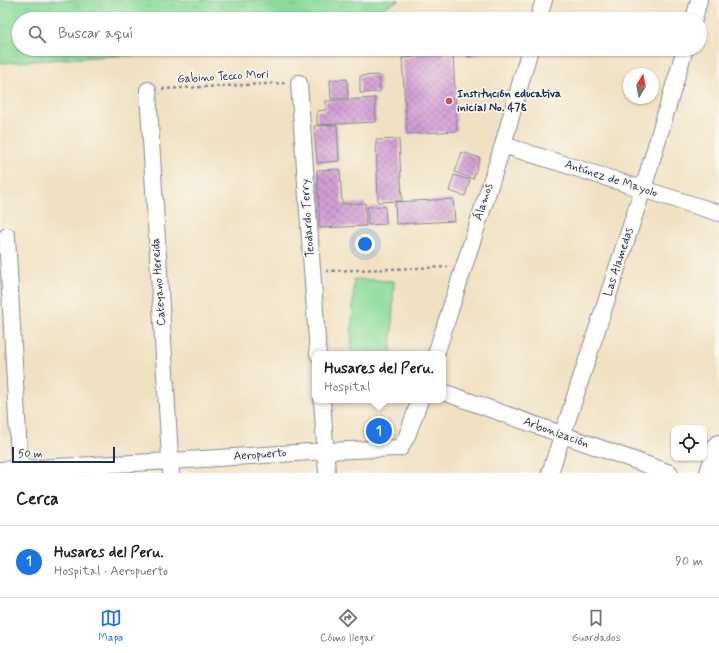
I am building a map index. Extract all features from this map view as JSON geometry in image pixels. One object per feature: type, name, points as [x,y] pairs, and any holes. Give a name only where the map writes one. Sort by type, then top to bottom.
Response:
[{"type":"main road","points":[[710,473],[719,446]]},
{"type":"street","points":[[540,12],[544,0]]},
{"type":"street","points":[[696,12],[699,0]]},
{"type":"street","name":"Álamos","points":[[437,351],[503,145],[528,56]]},
{"type":"street","name":"Las Alamedas","points":[[550,473],[643,189],[682,56]]},
{"type":"street","name":"Teodardo Terry","points":[[299,83],[318,351]]},
{"type":"street","name":"Cateyano Hereida","points":[[148,90],[171,467]]},
{"type":"street","name":"Antúnez de Mayolo","points":[[503,145],[719,213]]},
{"type":"street","points":[[7,236],[20,471]]},
{"type":"street","name":"Arbonización","points":[[446,393],[670,473]]},
{"type":"street","points":[[322,403],[327,473]]},
{"type":"street","name":"Aeropuerto","points":[[0,470],[20,471],[171,467],[326,451],[400,448],[407,436],[419,403]]},
{"type":"path","name":"Gabino Tecco Mori","points":[[148,90],[299,83]]},
{"type":"path","points":[[312,271],[463,267]]},
{"type":"green space","points":[[0,0],[400,0],[373,12],[12,12],[12,56],[113,56],[0,63]]},
{"type":"green space","points":[[354,279],[394,281],[391,351],[351,351]]},
{"type":"building","points":[[453,56],[457,131],[407,134],[402,58]]},
{"type":"building","points":[[379,75],[380,92],[360,93],[360,76]]},
{"type":"building","points":[[347,79],[348,98],[331,99],[330,80]]},
{"type":"building","points":[[375,98],[376,122],[317,125],[317,111],[326,110],[326,101]]},
{"type":"building","points":[[337,125],[339,161],[317,163],[314,126]]},
{"type":"building","points":[[399,139],[402,201],[378,202],[376,140]]},
{"type":"building","points":[[462,152],[480,158],[473,179],[455,172]]},
{"type":"building","points":[[340,169],[342,204],[365,203],[366,226],[320,228],[317,170]]},
{"type":"building","points":[[454,175],[470,180],[465,196],[449,191]]},
{"type":"building","points":[[453,199],[455,221],[396,224],[395,202]]},
{"type":"building","points":[[385,206],[386,224],[368,225],[367,207]]},
{"type":"place","name":"Institución educativa inicial No. 478","points":[[449,101]]},
{"type":"place","name":"Husares del Peru.","points":[[379,431]]}]
